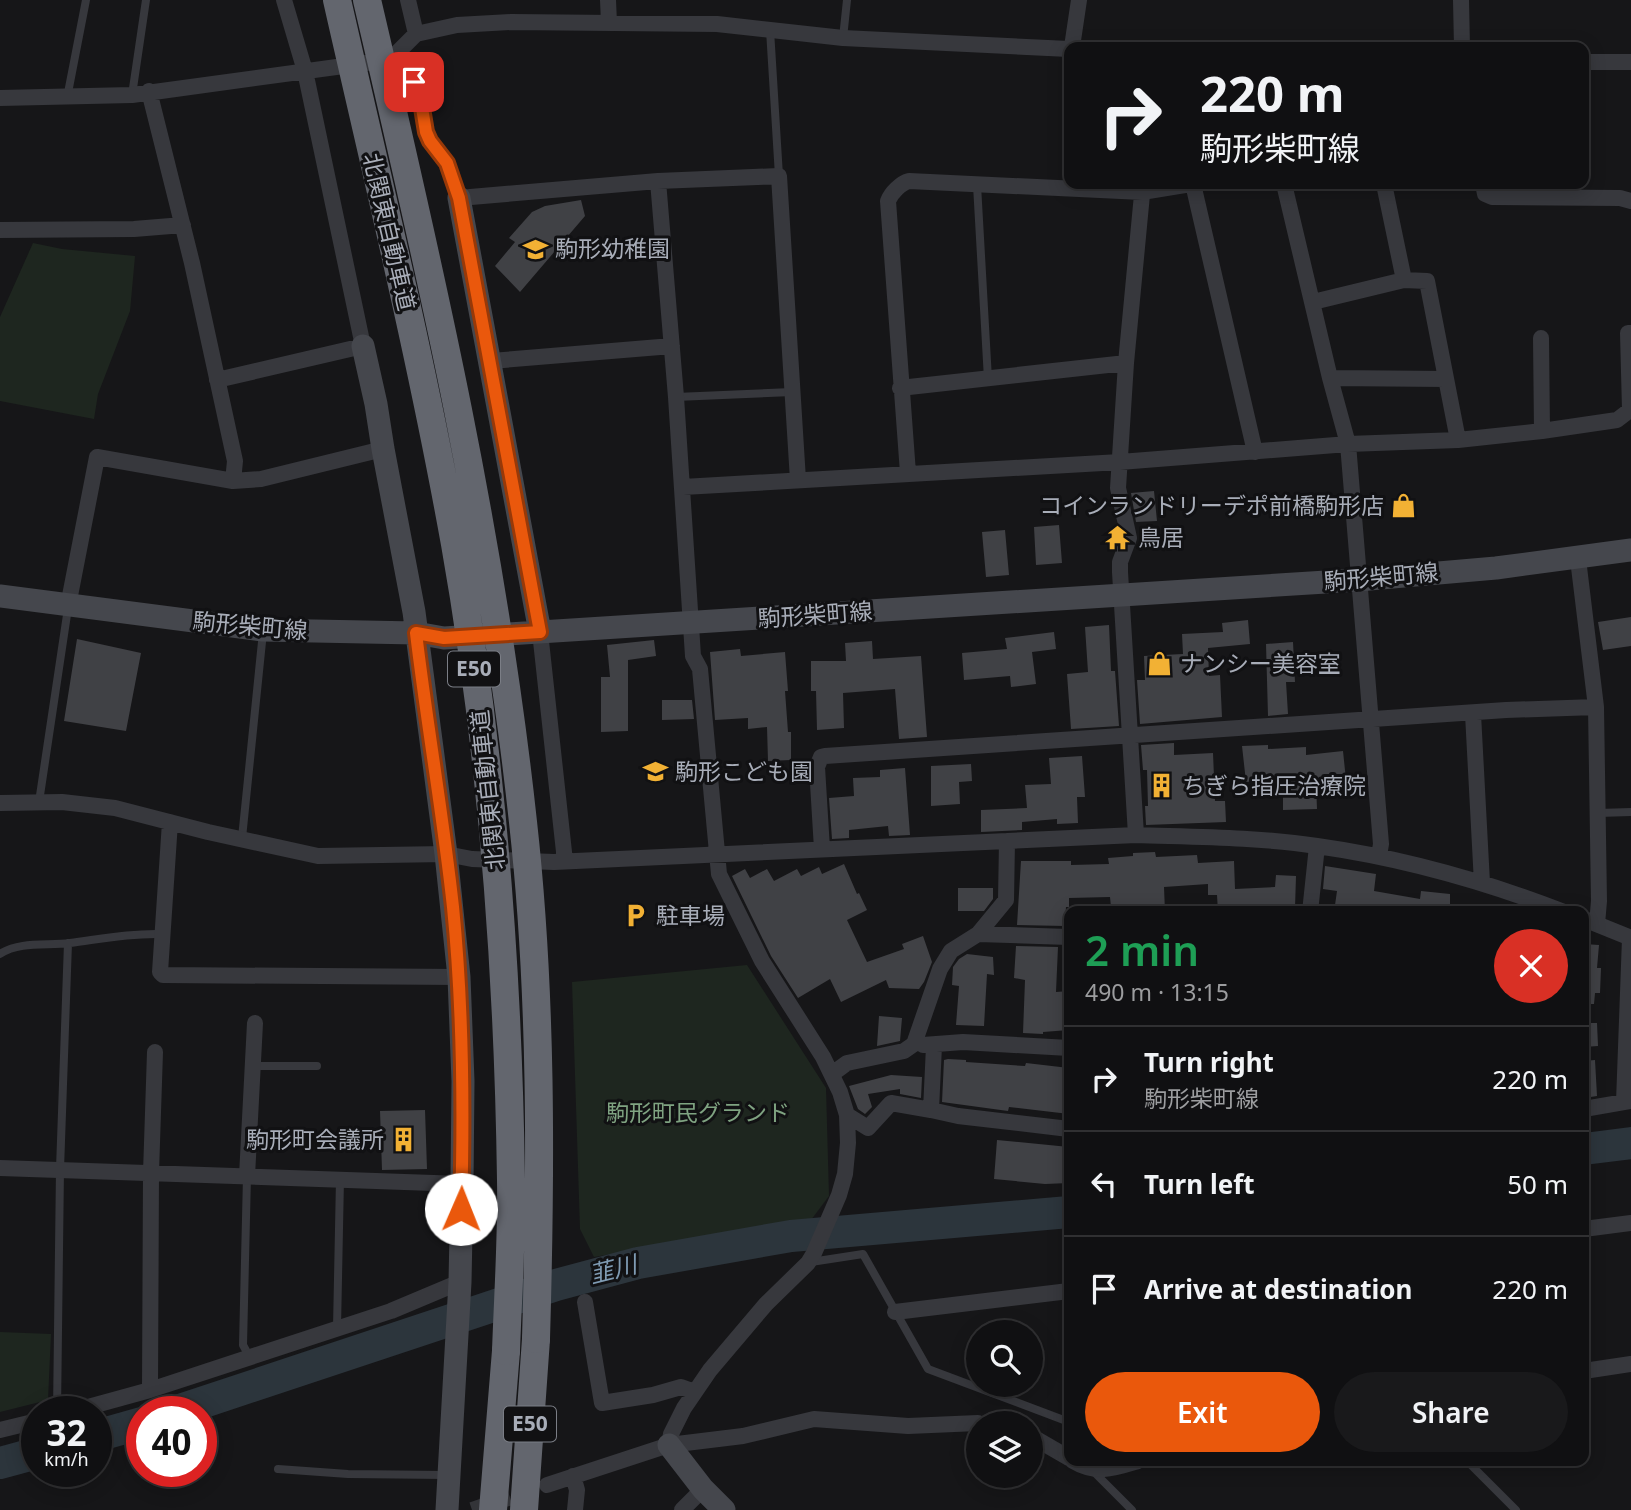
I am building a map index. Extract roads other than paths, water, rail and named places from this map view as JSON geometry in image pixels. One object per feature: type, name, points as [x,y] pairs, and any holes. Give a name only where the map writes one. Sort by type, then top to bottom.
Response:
[{"type":"highway","name":"北関東自動車道","points":[[337,0],[424,384],[455,545],[477,689],[494,831],[505,989],[511,1182],[506,1351],[493,1510]]},
{"type":"highway","name":"北関東自動車道","points":[[367,0],[453,376],[483,535],[508,695],[524,825],[536,991],[541,1184],[536,1339],[524,1510]]},
{"type":"street","points":[[284,0],[305,71],[376,404],[411,598],[446,854],[459,976],[463,1081],[459,1286],[447,1510]]},
{"type":"street","points":[[408,0],[416,34]]},
{"type":"street","points":[[608,0],[609,23]]},
{"type":"street","points":[[1072,42],[1079,0]]},
{"type":"street","points":[[1461,0],[1462,42]]},
{"type":"street","points":[[0,98],[132,95],[305,71],[393,57],[416,34],[457,25],[512,22],[717,24],[844,38],[1064,48]]},
{"type":"street","points":[[393,57],[409,73],[419,90],[426,132],[447,163],[459,198],[540,632],[565,861]]},
{"type":"street","points":[[1589,62],[1631,62]]},
{"type":"street","points":[[149,91],[183,225],[217,380],[234,461],[233,481]]},
{"type":"street","points":[[459,198],[658,181],[779,176],[798,480]]},
{"type":"street","points":[[658,181],[673,346],[693,656],[700,669],[719,874],[762,961],[832,1074],[845,1103],[849,1131],[846,1166],[839,1195],[811,1258],[766,1304],[710,1370],[674,1426],[669,1445]]},
{"type":"street","points":[[908,473],[900,388],[888,201],[890,196],[904,182],[1064,187]]},
{"type":"street","points":[[1136,835],[1120,562],[1129,538],[1119,494],[1125,363],[1142,189]]},
{"type":"street","points":[[1193,189],[1255,452]]},
{"type":"street","points":[[1285,189],[1329,378],[1348,444],[1381,845],[1379,856]]},
{"type":"street","points":[[1385,189],[1405,280]]},
{"type":"street","points":[[1484,189],[1485,194],[1492,197],[1620,198],[1631,201]]},
{"type":"street","points":[[0,230],[134,229],[183,225]]},
{"type":"street","points":[[1313,302],[1405,280],[1427,281],[1458,440]]},
{"type":"street","points":[[683,487],[1120,462],[1348,444],[1458,440],[1617,420],[1630,410],[1628,333],[1631,333]]},
{"type":"street","points":[[1541,338],[1542,431]]},
{"type":"street","points":[[217,380],[363,346]]},
{"type":"street","points":[[491,361],[673,346]]},
{"type":"street","points":[[900,388],[1125,363]]},
{"type":"street","points":[[1329,378],[1446,379]]},
{"type":"street","points":[[68,606],[97,457],[233,481],[261,479],[383,449]]},
{"type":"street","name":"駒形柴町線","points":[[0,596],[263,630],[416,633],[444,638],[1358,580],[1578,559],[1631,550]]},
{"type":"street","points":[[1578,559],[1596,707],[1599,901],[1590,922],[1631,938],[1628,1101],[1589,1108]]},
{"type":"street","points":[[822,849],[817,767],[821,757],[825,756],[1596,707]]},
{"type":"street","points":[[1473,714],[1482,883]]},
{"type":"street","points":[[0,803],[85,803],[318,856],[446,854],[472,859],[565,861],[1136,835],[1231,838],[1317,846],[1379,856],[1482,883],[1532,906]]},
{"type":"street","points":[[170,822],[160,972],[163,975],[459,976]]},
{"type":"street","points":[[832,1074],[847,1063],[904,1051],[914,1044],[940,969],[951,951],[978,934],[1006,900],[1007,841]]},
{"type":"street","points":[[1311,906],[1317,846]]},
{"type":"street","points":[[978,934],[1064,937]]},
{"type":"street","points":[[247,1176],[255,1023]]},
{"type":"street","points":[[914,1044],[934,1046],[963,1042],[1064,1048]]},
{"type":"street","points":[[931,1110],[934,1046]]},
{"type":"street","points":[[150,1390],[151,1173],[155,1052]]},
{"type":"street","points":[[847,1115],[868,1128],[891,1103],[958,1116],[1064,1128]]},
{"type":"street","points":[[0,1168],[462,1184]]},
{"type":"street","points":[[1589,1228],[1631,1223]]},
{"type":"street","points":[[112,1400],[391,1311],[459,1286]]},
{"type":"street","points":[[895,1311],[1064,1292]]},
{"type":"street","points":[[585,1302],[602,1403],[653,1395],[681,1387],[695,1392]]},
{"type":"street","points":[[1589,1370],[1631,1364]]},
{"type":"street","points":[[547,1485],[669,1445],[743,1436],[814,1419],[908,1426],[966,1424]]},
{"type":"street","points":[[0,1430],[21,1425]]},
{"type":"street","points":[[1043,1443],[1064,1456]]},
{"type":"street","points":[[669,1445],[703,1489],[724,1510]]},
{"type":"street","points":[[1084,1466],[1091,1469],[1122,1466]]},
{"type":"street","points":[[573,1476],[577,1490],[575,1510]]},
{"type":"street","points":[[682,1510],[703,1489]]},
{"type":"lane","points":[[67,98],[86,0]]},
{"type":"lane","points":[[132,95],[146,0]]},
{"type":"lane","points":[[844,38],[847,0]]},
{"type":"lane","points":[[770,30],[779,176]]},
{"type":"lane","points":[[977,185],[988,379]]},
{"type":"lane","points":[[676,397],[792,392]]},
{"type":"lane","points":[[39,802],[68,606]]},
{"type":"lane","points":[[242,838],[263,630]]},
{"type":"lane","points":[[1598,813],[1631,813]]},
{"type":"lane","points":[[0,954],[18,947],[140,933],[163,934]]},
{"type":"lane","points":[[57,1396],[60,1169],[68,943]]},
{"type":"lane","points":[[253,1066],[317,1066]]},
{"type":"lane","points":[[247,1176],[243,1345],[248,1356]]},
{"type":"lane","points":[[337,1328],[340,1179]]},
{"type":"lane","points":[[811,1258],[863,1254],[928,1369],[1064,1420]]},
{"type":"lane","points":[[1472,1466],[1516,1510]]},
{"type":"lane","points":[[278,1469],[348,1474],[449,1475]]},
{"type":"lane","points":[[1091,1469],[1132,1510]]},
{"type":"waterway","name":"韮川","points":[[1589,1148],[1631,1143]]},
{"type":"waterway","name":"韮川","points":[[217,1398],[556,1285],[638,1263],[791,1236],[1064,1212]]},
{"type":"waterway","name":"韮川","points":[[112,1431],[126,1428]]},
{"type":"waterway","name":"韮川","points":[[0,1463],[21,1457]]},
{"type":"tunnel","points":[[472,1510],[532,1490]]},
{"type":"place","name":"駒形幼稚園","points":[[535,249]]},
{"type":"place","name":"コインランドリーデポ前橋駒形店","points":[[1404,506]]},
{"type":"place","name":"鳥居","points":[[1118,538]]},
{"type":"place","name":"ナンシー美容室","points":[[1160,664]]},
{"type":"place","name":"駒形こども園","points":[[655,772]]},
{"type":"place","name":"ちぎら指圧治療院","points":[[1162,786]]},
{"type":"place","name":"駐車場","points":[[636,916]]},
{"type":"place","name":"駒形町会議所","points":[[404,1140]]},
{"type":"park label","name":"駒形町民グランド","points":[[698,1113]]}]
